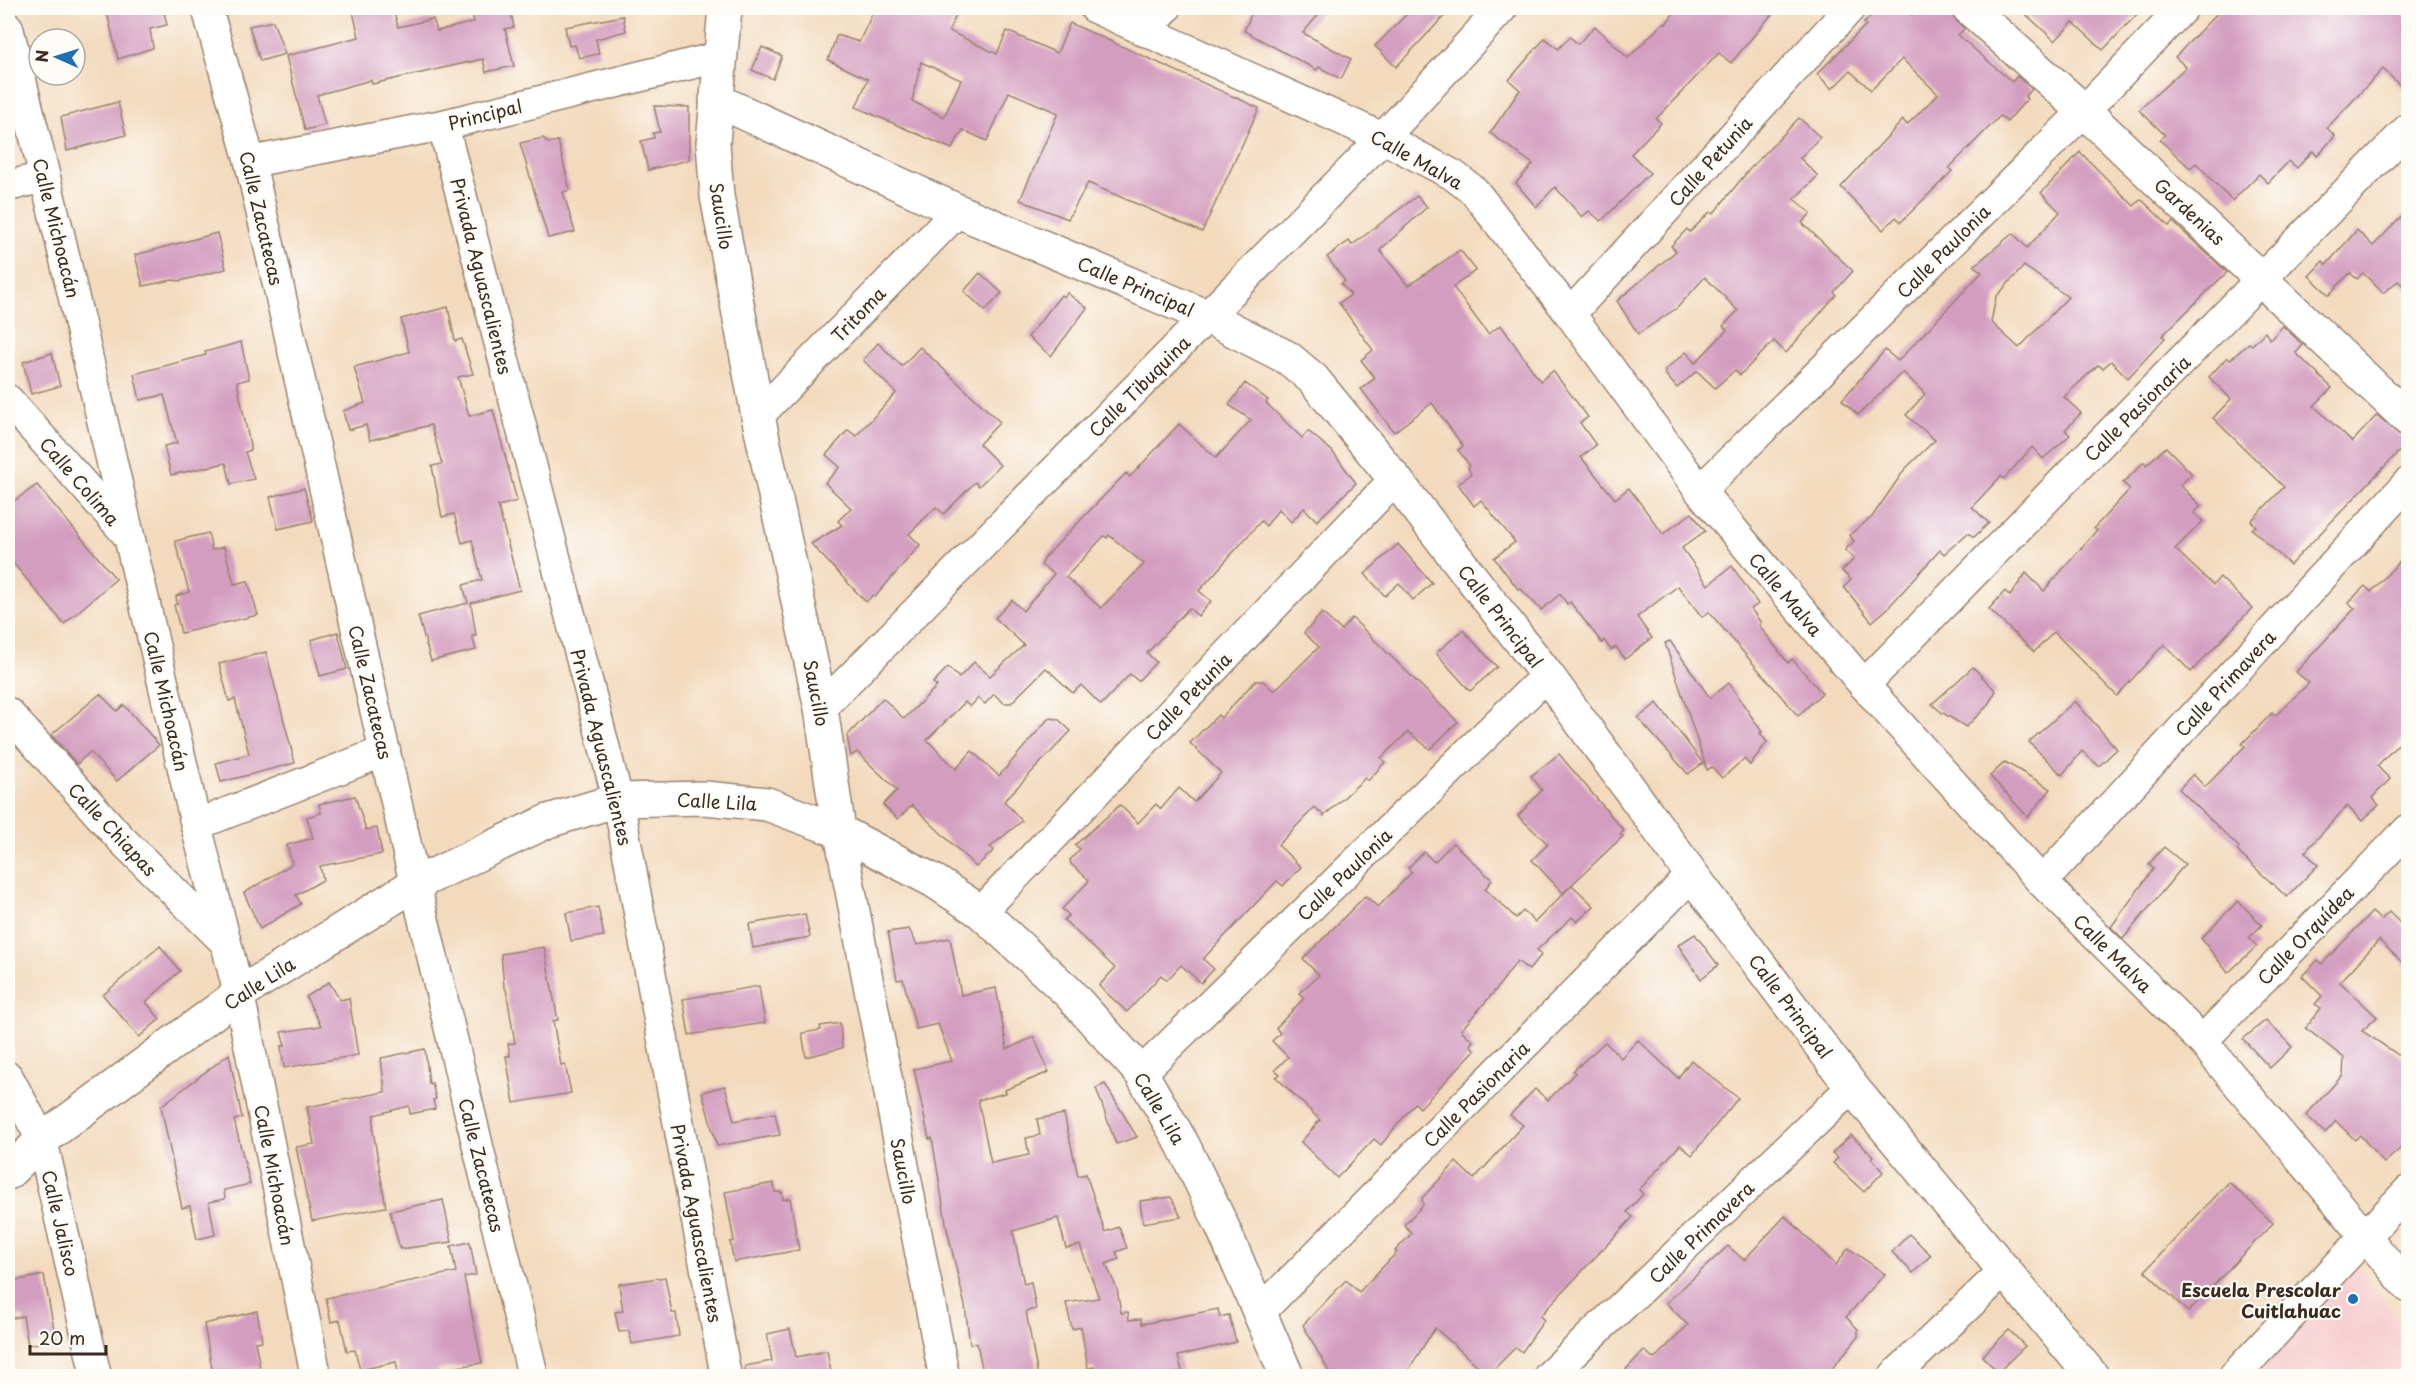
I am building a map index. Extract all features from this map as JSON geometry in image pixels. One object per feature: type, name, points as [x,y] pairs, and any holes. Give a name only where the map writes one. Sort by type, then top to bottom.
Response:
[{"type":"street","name":"Calle Zacatecas","points":[[207,8],[250,162],[415,884],[533,1377]]},
{"type":"street","name":"Saucillo","points":[[725,8],[713,143],[717,196],[758,416],[821,708],[839,831],[944,1377]]},
{"type":"street","name":"Calle Malva","points":[[1095,8],[1383,138],[1453,175],[1474,191],[1570,314],[1700,491],[1864,685],[2042,882],[2202,1041],[2409,1287]]},
{"type":"street","points":[[1144,31],[1166,8]]},
{"type":"street","name":"Calle Tibuquina","points":[[821,708],[1383,138],[1502,8]]},
{"type":"street","name":"Calle Petunia","points":[[1570,314],[1850,8]]},
{"type":"street","name":"Gardenias","points":[[1969,8],[2084,111],[2409,419]]},
{"type":"street","name":"Calle Paulonia","points":[[1700,491],[2084,111],[2183,8]]},
{"type":"street","name":"Calle Michoacán","points":[[8,28],[196,825],[239,994],[316,1377]]},
{"type":"street","name":"Principal","points":[[250,162],[443,124],[719,57]]},
{"type":"street","name":"Calle Principal","points":[[716,100],[958,211],[1208,316],[1288,358],[1313,380],[1395,479],[1546,675],[1692,875],[1852,1087],[2006,1269],[2092,1377]]},
{"type":"street","name":"Privada Aguascalientes","points":[[443,124],[618,800],[726,1377]]},
{"type":"street","name":"Calle Pasionaria","points":[[1864,685],[2409,129]]},
{"type":"street","points":[[8,186],[44,177]]},
{"type":"street","name":"Tritoma","points":[[758,416],[958,211]]},
{"type":"street","name":"Calle Colima","points":[[8,399],[128,536]]},
{"type":"street","name":"Calle Petunia","points":[[981,912],[1395,479]]},
{"type":"street","name":"Calle Primavera","points":[[2042,882],[2409,483]]},
{"type":"street","name":"Calle Paulonia","points":[[1141,1073],[1546,675]]},
{"type":"street","name":"Calle Chiapas","points":[[8,713],[122,840],[224,941]]},
{"type":"street","points":[[196,825],[385,751]]},
{"type":"street","name":"Calle Lila","points":[[8,1173],[42,1140],[239,994],[415,884],[548,821],[618,800],[705,798],[767,804],[839,831],[934,881],[981,912],[1068,992],[1141,1073],[1182,1145],[1287,1377]]},
{"type":"street","name":"Calle Orquídea","points":[[2202,1041],[2409,830]]},
{"type":"street","name":"Calle Pasionaria","points":[[1259,1313],[1692,875]]},
{"type":"street","name":"Calle Jalisco","points":[[8,1077],[42,1140],[96,1377]]},
{"type":"street","name":"Calle Primavera","points":[[1549,1377],[1852,1087]]},
{"type":"street","points":[[2234,1377],[2409,1191]]},
{"type":"street","points":[[1894,1377],[2006,1269]]},
{"type":"shaded area","name":"Escuela Prescolar Cuitlahuac","points":[[2355,1264],[2408,1333],[2408,1376],[2252,1376]]},
{"type":"building","points":[[106,8],[163,8],[167,25],[150,29],[153,48],[118,59]]},
{"type":"building","points":[[352,8],[393,8],[398,27],[433,19],[437,31],[474,22],[471,8],[510,8],[514,27],[505,29],[514,66],[486,72],[483,59],[372,84],[371,80],[317,95],[325,125],[305,130],[286,56],[359,37]]},
{"type":"building","points":[[875,8],[959,8],[949,31],[997,54],[1007,31],[1057,53],[1070,23],[1259,108],[1202,232],[1088,183],[1068,219],[1020,200],[1058,113],[1009,92],[987,141],[963,130],[952,149],[856,107],[868,79],[828,60],[837,35],[859,42]],"holes":[[[921,62],[961,80],[944,117],[912,101]]]},
{"type":"building","points":[[1254,8],[1324,8],[1303,33],[1351,59],[1341,79],[1319,67],[1317,70],[1244,31]]},
{"type":"building","points":[[1413,8],[1452,8],[1396,67],[1375,46]]},
{"type":"building","points":[[1677,8],[1777,8],[1731,63],[1719,53],[1656,119],[1661,123],[1631,154],[1650,173],[1601,221],[1589,211],[1582,217],[1555,187],[1536,207],[1516,183],[1533,164],[1490,133],[1520,90],[1509,80],[1545,38],[1558,49],[1570,37],[1578,44],[1595,26],[1628,58],[1664,22],[1666,24]]},
{"type":"building","points":[[1879,8],[1902,8],[1912,15],[1919,8],[1945,8],[1964,29],[1958,35],[2012,82],[2017,76],[2032,89],[2025,97],[2027,99],[2007,122],[2000,116],[1949,168],[1952,171],[1901,222],[1896,217],[1883,230],[1841,187],[1903,120],[1907,125],[1938,94],[1902,59],[1871,90],[1850,71],[1832,89],[1817,74],[1866,25],[1864,23]]},
{"type":"building","points":[[2019,8],[2143,8],[2103,50],[2073,22],[2055,41]]},
{"type":"building","points":[[2222,8],[2396,8],[2409,20],[2409,94],[2383,69],[2327,128],[2335,136],[2317,156],[2313,151],[2297,168],[2289,161],[2268,183],[2259,174],[2232,201],[2196,163],[2190,168],[2160,140],[2165,135],[2139,110],[2186,67],[2175,57]]},
{"type":"building","points":[[623,16],[626,31],[596,39],[599,54],[579,58],[575,45],[569,46],[565,27]]},
{"type":"building","points":[[273,21],[285,54],[260,61],[249,26]]},
{"type":"building","points":[[762,47],[782,56],[773,79],[752,70]]},
{"type":"building","points":[[118,102],[126,135],[67,151],[61,117]]},
{"type":"building","points":[[654,106],[689,107],[689,160],[648,170],[641,141],[654,138],[653,133],[660,132]]},
{"type":"building","points":[[1799,118],[1820,137],[1800,158],[1818,176],[1794,199],[1811,213],[1802,223],[1853,271],[1834,292],[1836,295],[1786,353],[1774,341],[1740,375],[1735,370],[1715,388],[1697,371],[1677,388],[1665,374],[1665,370],[1686,352],[1695,363],[1727,330],[1723,326],[1738,311],[1705,277],[1677,308],[1638,334],[1617,301],[1676,251],[1671,246],[1687,229],[1690,232],[1710,212],[1713,214],[1748,171]]},
{"type":"building","points":[[543,138],[548,143],[558,141],[570,190],[563,192],[575,232],[548,238],[520,143]]},
{"type":"building","points":[[2080,152],[2134,206],[2141,199],[2169,226],[2173,222],[2227,272],[2162,336],[2165,338],[2128,378],[2111,361],[2103,368],[2098,365],[2064,397],[2081,413],[2065,430],[2070,435],[2043,459],[2032,447],[2004,479],[2001,476],[1972,507],[1989,523],[1974,537],[1968,533],[1944,554],[1940,550],[1887,609],[1872,622],[1844,587],[1851,580],[1842,571],[1854,559],[1845,550],[1854,541],[1849,535],[1872,517],[1905,469],[1935,440],[1906,415],[1925,394],[1903,372],[1858,415],[1842,400],[1885,350],[1898,361],[1982,272],[1974,266],[2013,233],[2027,248],[2060,212],[2041,193]],"holes":[[[2024,266],[2068,297],[2019,348],[1991,322],[1996,297]]]},
{"type":"building","points":[[1417,196],[1427,207],[1380,250],[1408,286],[1460,250],[1476,270],[1453,287],[1488,334],[1501,325],[1540,381],[1553,371],[1588,417],[1580,423],[1596,445],[1581,457],[1615,499],[1629,488],[1663,534],[1692,513],[1705,531],[1682,548],[1708,585],[1732,566],[1758,604],[1751,609],[1761,623],[1759,625],[1788,663],[1792,659],[1822,693],[1798,716],[1709,612],[1702,617],[1678,586],[1637,617],[1652,638],[1625,659],[1616,647],[1611,650],[1604,640],[1602,643],[1570,602],[1567,604],[1560,594],[1541,610],[1520,588],[1518,589],[1494,558],[1515,542],[1481,500],[1474,506],[1458,484],[1471,474],[1468,468],[1470,466],[1458,450],[1463,446],[1432,403],[1394,432],[1361,389],[1375,378],[1361,360],[1373,350],[1339,303],[1351,295],[1341,284],[1345,281],[1327,257],[1349,241],[1352,245]]},
{"type":"building","points":[[2409,209],[2409,291],[2398,281],[2383,293],[2363,273],[2357,279],[2350,273],[2329,295],[2309,276],[2323,261],[2326,265],[2357,230],[2373,246]]},
{"type":"building","points":[[217,233],[226,269],[180,281],[172,280],[143,286],[135,255]]},
{"type":"building","points":[[980,273],[1002,293],[985,311],[964,291]]},
{"type":"building","points":[[1067,293],[1087,308],[1051,356],[1028,337],[1061,295],[1064,297]]},
{"type":"building","points":[[448,307],[455,341],[462,339],[473,374],[458,377],[469,416],[493,410],[517,501],[498,506],[520,590],[471,603],[476,636],[472,636],[476,650],[431,661],[418,616],[468,603],[463,585],[482,580],[472,540],[462,543],[454,514],[442,517],[432,466],[442,464],[431,425],[370,440],[366,425],[348,430],[343,411],[365,403],[354,367],[409,352],[401,319]]},
{"type":"building","points":[[2283,326],[2303,345],[2296,353],[2332,388],[2314,406],[2352,442],[2377,415],[2408,442],[2290,565],[2252,529],[2256,526],[2251,521],[2284,487],[2213,418],[2231,399],[2209,377],[2227,357],[2230,360],[2249,343],[2252,345],[2265,332],[2270,340]]},
{"type":"building","points":[[241,342],[249,379],[237,382],[251,450],[245,452],[254,479],[231,484],[226,463],[171,475],[164,446],[177,443],[164,395],[140,400],[134,374],[206,355],[205,352]]},
{"type":"building","points":[[878,343],[902,366],[920,347],[1000,422],[979,444],[1000,465],[979,486],[975,482],[944,514],[936,507],[909,534],[920,545],[875,597],[873,595],[866,602],[811,544],[842,525],[838,521],[851,508],[825,483],[840,467],[826,455],[848,430],[856,436],[896,393],[863,360]]},
{"type":"building","points":[[52,353],[60,386],[31,394],[23,362]]},
{"type":"building","points":[[1245,383],[1268,400],[1266,403],[1302,438],[1308,431],[1332,451],[1356,483],[1317,521],[1304,508],[1291,522],[1279,509],[1266,526],[1261,521],[1199,591],[1211,601],[1198,616],[1189,608],[1147,653],[1156,662],[1138,681],[1130,674],[1101,705],[1081,685],[1073,693],[1046,668],[1011,703],[1004,703],[994,694],[985,704],[978,698],[970,707],[965,702],[927,740],[956,769],[972,751],[999,776],[1049,718],[1058,719],[1071,731],[1004,801],[1022,821],[990,847],[994,850],[976,867],[912,805],[898,819],[883,805],[897,790],[857,752],[851,756],[847,736],[883,698],[904,719],[937,686],[933,683],[948,667],[959,678],[974,662],[990,676],[1024,645],[995,618],[1012,600],[1023,611],[1054,574],[1041,565],[1046,556],[1126,473],[1130,477],[1179,424],[1216,458],[1251,420],[1229,405]],"holes":[[[1109,535],[1144,564],[1101,608],[1066,577],[1104,536],[1107,538]]]},
{"type":"building","points":[[2166,447],[2192,474],[2180,485],[2201,506],[2194,513],[2203,521],[2175,549],[2213,585],[2220,577],[2252,608],[2191,672],[2164,644],[2117,696],[2054,632],[2034,652],[1989,609],[2005,591],[2010,596],[2026,573],[2044,591],[2097,530],[2094,528],[2130,489],[2123,483],[2144,462],[2146,465]]},
{"type":"building","points":[[37,485],[116,579],[64,624],[8,557],[8,505]]},
{"type":"building","points":[[304,488],[313,521],[278,529],[270,497]]},
{"type":"building","points":[[208,533],[212,550],[224,547],[234,584],[248,581],[258,615],[181,633],[174,605],[177,604],[176,596],[189,592],[175,541]]},
{"type":"building","points":[[1398,544],[1432,583],[1413,600],[1399,583],[1385,596],[1365,574]]},
{"type":"building","points":[[2409,551],[2409,733],[2377,766],[2390,779],[2372,798],[2379,805],[2362,821],[2347,806],[2305,852],[2318,865],[2287,897],[2240,854],[2237,850],[2239,847],[2179,789],[2193,774],[2205,787],[2245,746],[2242,744],[2272,713],[2275,716],[2309,683],[2296,672],[2355,608],[2348,603],[2365,586],[2371,592]]},
{"type":"building","points":[[1322,613],[1341,630],[1352,618],[1458,722],[1430,749],[1408,732],[1381,758],[1385,762],[1368,781],[1365,778],[1324,816],[1315,807],[1278,845],[1301,867],[1283,886],[1277,881],[1203,959],[1214,969],[1201,983],[1181,965],[1167,980],[1161,975],[1127,1012],[1099,986],[1115,968],[1064,920],[1069,915],[1062,909],[1088,882],[1088,879],[1071,864],[1070,860],[1080,849],[1075,845],[1120,805],[1138,823],[1156,804],[1161,809],[1179,788],[1194,802],[1221,773],[1190,743],[1218,715],[1221,718],[1255,681],[1263,681],[1274,691],[1319,647],[1304,633]]},
{"type":"building","points":[[1463,630],[1497,667],[1470,691],[1436,653]]},
{"type":"building","points":[[338,632],[347,669],[320,676],[311,640]]},
{"type":"building","points":[[1670,641],[1710,698],[1729,683],[1762,732],[1760,733],[1767,742],[1750,765],[1744,759],[1722,778],[1712,767],[1707,770],[1665,643]]},
{"type":"building","points":[[266,652],[295,763],[221,782],[216,763],[249,754],[235,699],[229,701],[219,664]]},
{"type":"building","points":[[1973,667],[1996,691],[1987,706],[1966,727],[1932,704]]},
{"type":"building","points":[[100,694],[117,711],[124,705],[159,745],[117,781],[90,752],[77,764],[51,735]]},
{"type":"building","points":[[2075,701],[2117,749],[2099,766],[2082,751],[2062,775],[2029,742]]},
{"type":"building","points":[[1657,703],[1703,763],[1688,774],[1638,718]]},
{"type":"building","points":[[1559,754],[1624,831],[1620,834],[1623,836],[1563,893],[1532,860],[1548,844],[1518,816],[1542,790],[1531,776]]},
{"type":"building","points":[[2005,762],[2051,789],[2028,817],[1990,776]]},
{"type":"building","points":[[355,796],[366,830],[377,828],[382,854],[320,866],[323,880],[296,895],[301,904],[260,929],[244,893],[292,864],[287,845],[313,838],[307,817],[321,813],[319,804]]},
{"type":"building","points":[[1453,843],[1492,880],[1485,889],[1516,918],[1523,911],[1535,922],[1572,885],[1594,906],[1577,922],[1572,917],[1537,950],[1542,954],[1529,970],[1517,961],[1495,991],[1461,1030],[1473,1041],[1470,1045],[1475,1050],[1420,1108],[1415,1103],[1381,1145],[1374,1139],[1337,1178],[1301,1142],[1320,1120],[1276,1077],[1280,1074],[1275,1070],[1288,1057],[1272,1041],[1280,1033],[1276,1028],[1304,998],[1299,993],[1319,975],[1303,959],[1365,896],[1378,907],[1412,872],[1408,868],[1424,852],[1434,862]]},
{"type":"building","points":[[2164,847],[2185,864],[2123,939],[2111,927],[2154,868],[2149,864]]},
{"type":"building","points":[[2238,901],[2262,925],[2249,938],[2257,946],[2228,973],[2201,938]]},
{"type":"building","points":[[598,907],[604,936],[571,941],[566,913]]},
{"type":"building","points":[[2372,912],[2381,920],[2389,912],[2409,932],[2409,969],[2379,940],[2340,982],[2377,1017],[2362,1031],[2409,1062],[2409,1141],[2384,1163],[2360,1135],[2355,1140],[2336,1121],[2325,1133],[2306,1115],[2343,1075],[2344,1058],[2306,1028],[2321,1008],[2315,1004],[2322,996],[2302,976],[2318,960],[2322,964]]},
{"type":"building","points":[[805,914],[810,937],[753,948],[749,924]]},
{"type":"building","points":[[909,929],[917,945],[950,938],[961,995],[996,988],[1007,1049],[1034,1037],[1049,1072],[1005,1090],[1006,1093],[978,1100],[991,1163],[1029,1155],[1026,1138],[1040,1135],[1037,1119],[1064,1114],[1078,1176],[1086,1174],[1105,1232],[1119,1227],[1127,1248],[1116,1252],[1119,1259],[1106,1264],[1117,1289],[1121,1313],[1128,1312],[1129,1320],[1141,1319],[1142,1324],[1218,1309],[1220,1317],[1229,1315],[1236,1342],[1178,1356],[1182,1371],[1161,1377],[1096,1377],[1094,1367],[1088,1368],[1081,1327],[1072,1329],[1066,1303],[1099,1298],[1080,1245],[1066,1248],[1058,1218],[1013,1231],[1024,1284],[1031,1282],[1036,1309],[1026,1311],[1038,1377],[996,1377],[995,1371],[983,1373],[977,1343],[970,1344],[965,1306],[947,1229],[932,1138],[929,1139],[914,1069],[952,1061],[938,1024],[916,1029],[903,979],[897,980],[888,932]]},
{"type":"building","points":[[1695,934],[1718,965],[1701,979],[1678,945]]},
{"type":"building","points":[[160,946],[180,971],[146,1002],[160,1019],[139,1037],[103,995]]},
{"type":"building","points":[[544,947],[558,1020],[553,1021],[561,1065],[565,1064],[571,1093],[514,1103],[506,1056],[510,1056],[508,1044],[515,1043],[504,987],[501,954]]},
{"type":"building","points":[[329,982],[340,1000],[349,998],[358,1055],[284,1068],[281,1046],[285,1046],[281,1032],[321,1026],[306,997]]},
{"type":"building","points":[[759,986],[765,1023],[689,1035],[683,999]]},
{"type":"building","points":[[2266,1020],[2292,1047],[2270,1068],[2243,1039]]},
{"type":"building","points":[[840,1023],[842,1048],[806,1057],[802,1033],[821,1030],[820,1026]]},
{"type":"building","points":[[1638,1040],[1678,1078],[1691,1060],[1738,1098],[1692,1155],[1680,1145],[1639,1190],[1643,1194],[1627,1212],[1633,1217],[1540,1316],[1544,1320],[1522,1352],[1516,1347],[1488,1375],[1435,1328],[1404,1377],[1332,1377],[1303,1325],[1346,1280],[1359,1292],[1397,1252],[1395,1251],[1412,1233],[1404,1225],[1423,1205],[1422,1198],[1456,1162],[1474,1179],[1523,1125],[1510,1115],[1535,1089],[1548,1100],[1575,1073],[1573,1071],[1605,1042],[1621,1058]]},
{"type":"building","points":[[425,1049],[429,1084],[432,1083],[436,1099],[433,1100],[435,1109],[410,1114],[409,1106],[374,1115],[373,1131],[386,1207],[312,1221],[296,1147],[314,1144],[307,1107],[385,1092],[381,1058]]},
{"type":"building","points":[[229,1054],[242,1118],[234,1120],[250,1184],[224,1190],[225,1199],[209,1202],[215,1235],[197,1239],[190,1206],[182,1208],[161,1106]]},
{"type":"building","points":[[1105,1084],[1137,1137],[1116,1144],[1096,1088]]},
{"type":"building","points":[[725,1086],[734,1121],[775,1113],[780,1135],[717,1146],[702,1092]]},
{"type":"building","points":[[1851,1135],[1873,1156],[1871,1158],[1883,1172],[1864,1192],[1833,1163],[1838,1158],[1832,1153]]},
{"type":"building","points":[[2229,1182],[2273,1223],[2188,1312],[2145,1271]]},
{"type":"building","points":[[774,1183],[775,1192],[782,1192],[783,1200],[790,1198],[799,1250],[734,1262],[730,1242],[734,1241],[725,1192]]},
{"type":"building","points":[[1171,1197],[1181,1217],[1143,1223],[1140,1201]]},
{"type":"building","points":[[443,1200],[452,1242],[400,1249],[390,1211]]},
{"type":"building","points":[[1785,1216],[1836,1265],[1848,1248],[1885,1274],[1846,1317],[1858,1329],[1858,1337],[1825,1377],[1619,1377],[1644,1350],[1654,1359],[1688,1325],[1666,1303],[1728,1246],[1744,1260]]},
{"type":"building","points":[[1909,1234],[1931,1255],[1913,1273],[1892,1252]]},
{"type":"building","points":[[470,1242],[476,1275],[464,1277],[482,1363],[437,1370],[439,1377],[399,1377],[396,1362],[360,1370],[355,1350],[347,1351],[340,1320],[331,1322],[326,1298],[456,1272],[451,1246]]},
{"type":"building","points":[[44,1275],[56,1340],[28,1345],[23,1316],[8,1319],[8,1282]]},
{"type":"building","points":[[665,1277],[672,1313],[676,1313],[679,1336],[632,1344],[629,1331],[619,1332],[615,1312],[623,1311],[619,1284]]},
{"type":"building","points":[[257,1311],[262,1341],[255,1342],[260,1367],[213,1375],[204,1324]]},
{"type":"building","points":[[790,1329],[796,1357],[827,1351],[832,1377],[745,1377],[745,1366],[772,1361],[767,1334]]},
{"type":"building","points":[[2009,1330],[2025,1346],[1998,1372],[1982,1356]]},
{"type":"place","name":"Escuela Prescolar Cuitlahuac","points":[[2353,1299]]}]
